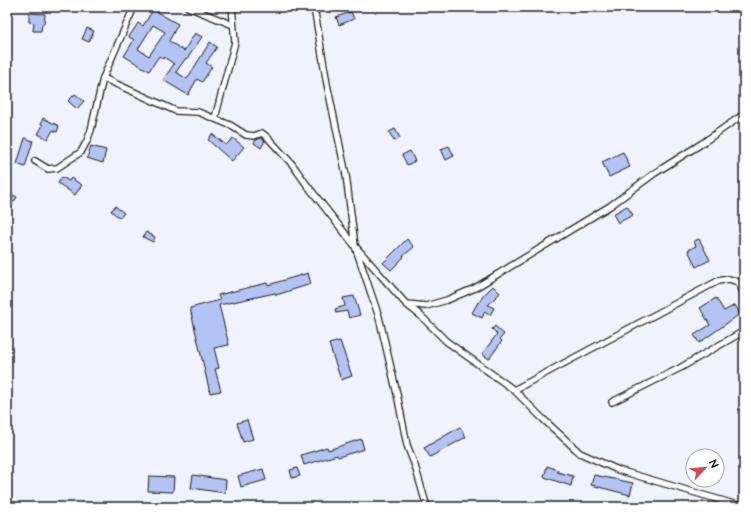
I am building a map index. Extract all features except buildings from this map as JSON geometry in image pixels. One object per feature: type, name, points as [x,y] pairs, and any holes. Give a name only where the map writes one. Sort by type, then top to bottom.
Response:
[{"type":"street","points":[[35,161],[48,169],[57,168],[81,152],[87,141],[103,78],[134,7]]},
{"type":"street","points":[[188,7],[233,24]]},
{"type":"street","points":[[215,118],[234,42],[232,7]]},
{"type":"street","points":[[314,7],[327,84],[346,175],[355,246],[378,318],[397,394],[407,445],[427,507]]},
{"type":"street","points":[[103,78],[176,111],[198,112],[230,125],[246,135],[254,136],[262,134],[268,138],[292,164],[355,246],[406,304],[420,315],[446,341],[514,390],[543,419],[580,452],[618,470],[744,507]]},
{"type":"street","points":[[406,304],[426,306],[447,300],[475,288],[610,206],[655,173],[701,144],[744,114]]},
{"type":"street","points":[[514,390],[718,281],[729,279],[738,282],[744,294]]},
{"type":"street","points":[[420,315],[426,306]]},
{"type":"street","points":[[612,402],[680,368],[744,331]]}]
